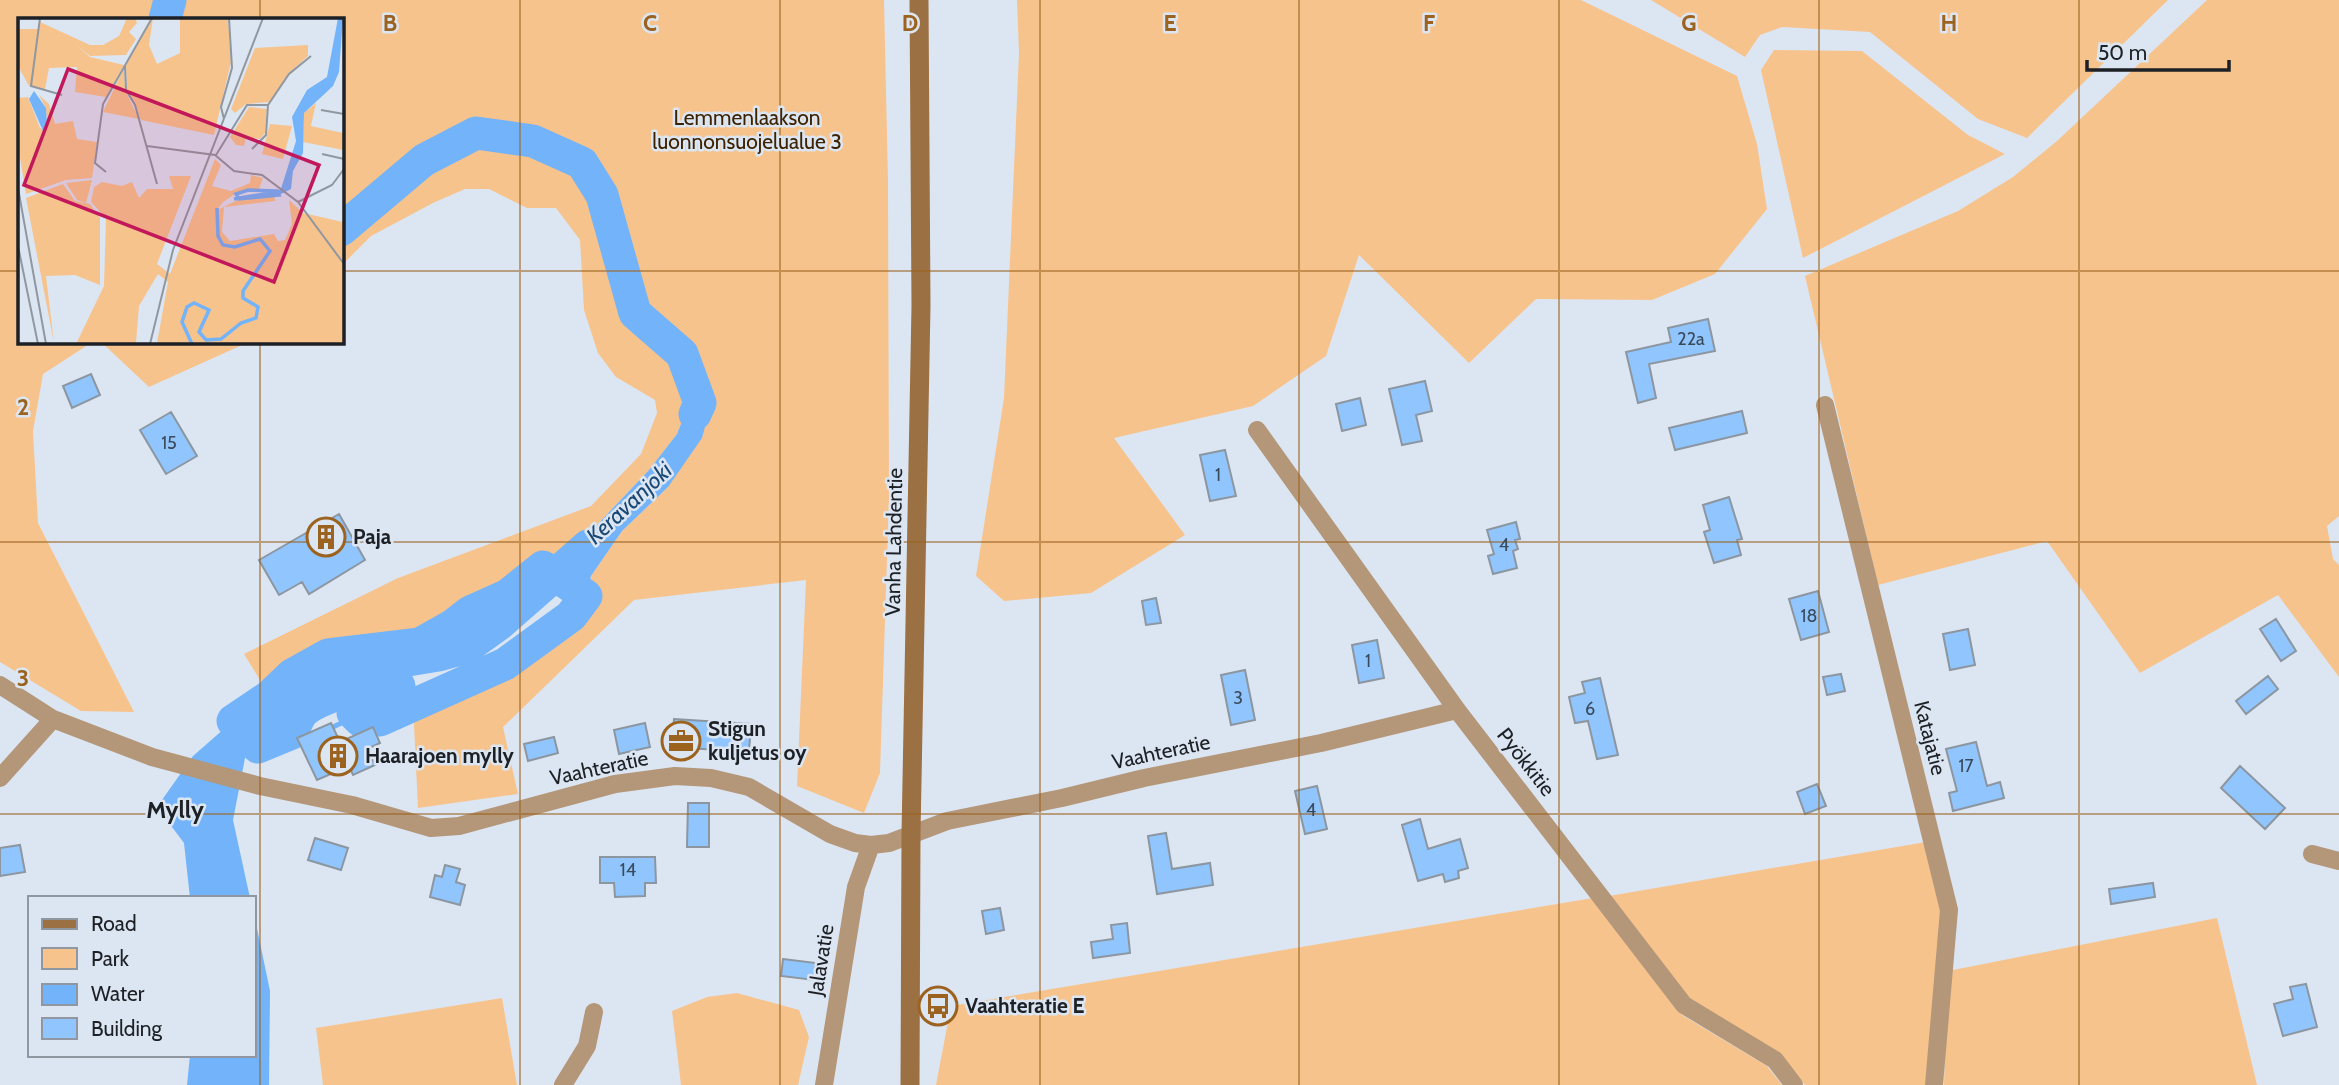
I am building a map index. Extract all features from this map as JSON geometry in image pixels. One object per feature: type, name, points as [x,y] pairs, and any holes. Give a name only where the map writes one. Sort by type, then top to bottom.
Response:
[{"type":"main road","name":"Vanha Lahdentie","points":[[910,1085],[911,834],[921,306],[919,0]]},
{"type":"street","name":"Katajatie","points":[[1825,405],[1949,910],[1934,1085]]},
{"type":"street","name":"Pyökkitie","points":[[1258,430],[1457,710],[1684,1005],[1774,1060],[1794,1085]]},
{"type":"street","name":"Vaahteratie","points":[[0,685],[53,719],[152,757],[260,786],[352,805],[432,828],[459,826],[615,783],[675,776],[711,778],[749,787],[830,834],[855,843],[871,845],[889,843],[947,821],[1321,743],[1457,710]]},
{"type":"street","points":[[0,778],[53,719]]},
{"type":"street","name":"Jalavatie","points":[[824,1085],[856,887],[871,845]]},
{"type":"street","points":[[2312,854],[2339,861]]},
{"type":"street","points":[[564,1085],[587,1046],[594,1013]]},
{"type":"green space","name":"Lemmenlaakson luonnonsuojelualue 3","points":[[0,0],[884,0],[888,181],[889,497],[880,773],[864,813],[797,786],[806,580],[634,600],[503,727],[518,794],[418,808],[413,704],[505,664],[571,616],[586,596],[591,576],[622,531],[668,487],[688,406],[677,434],[649,470],[596,526],[508,595],[470,612],[420,644],[327,655],[292,675],[270,696],[244,654],[398,578],[591,506],[641,454],[657,413],[655,400],[616,377],[598,353],[584,310],[580,240],[556,208],[527,208],[489,189],[465,189],[371,236],[343,264],[343,18],[18,18],[18,343],[91,343],[43,374],[33,431],[38,523],[134,712],[81,711],[0,662]]},
{"type":"green space","points":[[1017,0],[1581,0],[1737,76],[1757,144],[1767,209],[1715,274],[1652,300],[1536,299],[1469,363],[1359,255],[1326,356],[1253,406],[1114,438],[1185,535],[1091,593],[1004,601],[976,576],[1004,398],[1019,53]]},
{"type":"green space","points":[[1651,0],[2168,0],[2027,138],[1978,119],[1870,32],[1782,27],[1760,35],[1745,57]]},
{"type":"green space","points":[[2207,0],[2339,0],[2339,516],[2327,526],[2333,559],[2339,565],[2339,677],[2278,595],[2140,673],[2047,541],[1878,585],[1805,276],[1958,211],[2013,177],[2057,141]]},
{"type":"green space","points":[[1774,50],[1862,51],[1968,135],[2005,154],[1803,258],[1761,70]]},
{"type":"green space","points":[[102,343],[247,343],[149,387]]},
{"type":"green space","points":[[1926,842],[1944,911],[1928,1085],[1805,1085],[1779,1053],[1690,999],[1609,896]]},
{"type":"green space","points":[[1593,898],[1682,1015],[1767,1066],[1782,1085],[936,1085],[951,1006]]},
{"type":"green space","points":[[2217,918],[2257,1085],[1944,1085],[1948,971]]},
{"type":"green space","points":[[737,993],[799,1010],[809,1037],[798,1085],[681,1085],[672,1011],[707,997]]},
{"type":"green space","points":[[502,998],[517,1085],[323,1085],[316,1028]]},
{"type":"water","points":[[697,365],[713,397],[702,438],[668,487],[622,531],[591,576],[586,596],[543,567],[596,526],[649,470],[677,434],[688,406],[680,377]]},
{"type":"water","points":[[233,721],[258,747],[246,753],[233,820],[250,896],[190,896],[184,843],[157,807],[193,756]]},
{"type":"water","points":[[256,924],[270,991],[269,1085],[187,1085],[190,1057],[256,1057]]},
{"type":"building","points":[[1708,319],[1715,351],[1649,364],[1656,398],[1638,403],[1626,352],[1671,342],[1668,328]]},
{"type":"building","points":[[91,374],[100,395],[72,408],[63,386]]},
{"type":"building","points":[[1425,381],[1432,411],[1416,415],[1422,441],[1402,445],[1389,389]]},
{"type":"building","points":[[1360,398],[1366,425],[1342,431],[1336,404]]},
{"type":"building","points":[[1742,411],[1747,433],[1675,450],[1669,428]]},
{"type":"building","points":[[171,412],[197,456],[166,474],[140,430]]},
{"type":"building","points":[[1225,450],[1236,496],[1210,501],[1200,455]]},
{"type":"building","points":[[1729,497],[1742,539],[1737,540],[1741,555],[1714,563],[1704,532],[1710,530],[1703,505]]},
{"type":"building","name":"Paja","points":[[339,514],[365,560],[309,594],[302,582],[279,595],[259,560]]},
{"type":"building","points":[[1516,522],[1520,539],[1515,540],[1518,549],[1513,551],[1517,568],[1493,574],[1488,556],[1494,554],[1487,530]]},
{"type":"building","points":[[1818,591],[1829,632],[1801,640],[1789,599]]},
{"type":"building","points":[[1156,598],[1161,623],[1146,625],[1142,601]]},
{"type":"building","points":[[2276,619],[2296,651],[2281,661],[2260,629]]},
{"type":"building","points":[[1968,629],[1975,665],[1950,670],[1943,634]]},
{"type":"building","points":[[1377,640],[1384,678],[1359,683],[1352,645]]},
{"type":"building","points":[[1245,670],[1255,720],[1231,725],[1221,675]]},
{"type":"building","points":[[1841,674],[1845,691],[1827,695],[1823,677]]},
{"type":"building","points":[[2268,676],[2278,689],[2246,714],[2236,701]]},
{"type":"building","points":[[1600,678],[1618,755],[1597,759],[1588,721],[1575,723],[1569,697],[1585,693],[1582,682]]},
{"type":"building","points":[[674,719],[751,724],[749,752],[672,747]]},
{"type":"building","name":"Haarajoen mylly","points":[[331,723],[340,742],[373,727],[380,743],[367,749],[375,765],[353,775],[349,766],[317,780],[297,738]]},
{"type":"building","points":[[645,723],[650,747],[619,754],[614,730]]},
{"type":"building","points":[[554,737],[558,753],[528,761],[524,744]]},
{"type":"building","points":[[1976,742],[1987,786],[2000,782],[2004,798],[1953,811],[1949,793],[1957,791],[1946,749]]},
{"type":"building","points":[[2240,766],[2285,808],[2265,829],[2221,788]]},
{"type":"building","points":[[1817,784],[1826,806],[1805,814],[1797,792]]},
{"type":"building","points":[[1317,786],[1327,829],[1305,834],[1295,791]]},
{"type":"building","points":[[688,803],[709,803],[709,847],[687,847]]},
{"type":"building","points":[[1420,819],[1428,849],[1460,839],[1468,868],[1458,871],[1459,878],[1445,882],[1443,874],[1418,881],[1402,825]]},
{"type":"building","points":[[1166,833],[1172,869],[1210,863],[1213,885],[1157,894],[1148,836]]},
{"type":"building","points":[[315,838],[348,848],[341,870],[308,860]]},
{"type":"building","points":[[20,845],[25,872],[0,876],[0,848]]},
{"type":"building","points":[[600,857],[655,857],[656,883],[645,883],[645,896],[615,897],[614,883],[600,883]]},
{"type":"building","points":[[445,865],[460,869],[456,882],[465,885],[460,905],[430,897],[435,875],[442,877]]},
{"type":"building","points":[[2153,883],[2155,897],[2111,904],[2109,889]]},
{"type":"building","points":[[1000,908],[1004,930],[986,934],[982,911]]},
{"type":"building","points":[[1127,923],[1130,953],[1093,958],[1091,942],[1113,939],[1111,925]]},
{"type":"building","points":[[783,959],[816,963],[814,980],[781,976]]},
{"type":"building","points":[[2306,984],[2317,1027],[2283,1036],[2274,1004],[2293,999],[2290,987]]},
{"type":"waterway","name":"Keravanjoki","points":[[165,18],[170,0]]},
{"type":"waterway","name":"Keravanjoki","points":[[343,228],[424,160],[476,133],[533,141],[582,163],[602,195],[635,313],[682,354],[700,403],[695,414]]},
{"type":"waterway","name":"Keravanjoki","points":[[217,767],[220,759],[236,740],[331,673],[438,655],[467,647],[499,624],[588,546]]},
{"type":"waterway","points":[[543,567],[586,596],[571,616],[505,664],[380,720],[360,720],[353,713],[364,705],[384,698],[399,686],[394,678],[345,691],[309,708],[301,715],[292,733],[258,747],[233,721],[270,696],[292,675],[328,655],[420,644],[470,612],[508,595],[543,567]]},
{"type":"waterway","points":[[333,727],[356,716]]},
{"type":"waterway","points":[[264,720],[300,737]]},
{"type":"place","name":"Paja","points":[[326,537]]},
{"type":"place","name":"Stigun kuljetus oy","points":[[681,741]]},
{"type":"place","name":"Haarajoen mylly","points":[[338,756]]},
{"type":"place","name":"Vaahteratie E","points":[[938,1006]]},
{"type":"district","name":"Mylly","points":[[175,810]]}]
